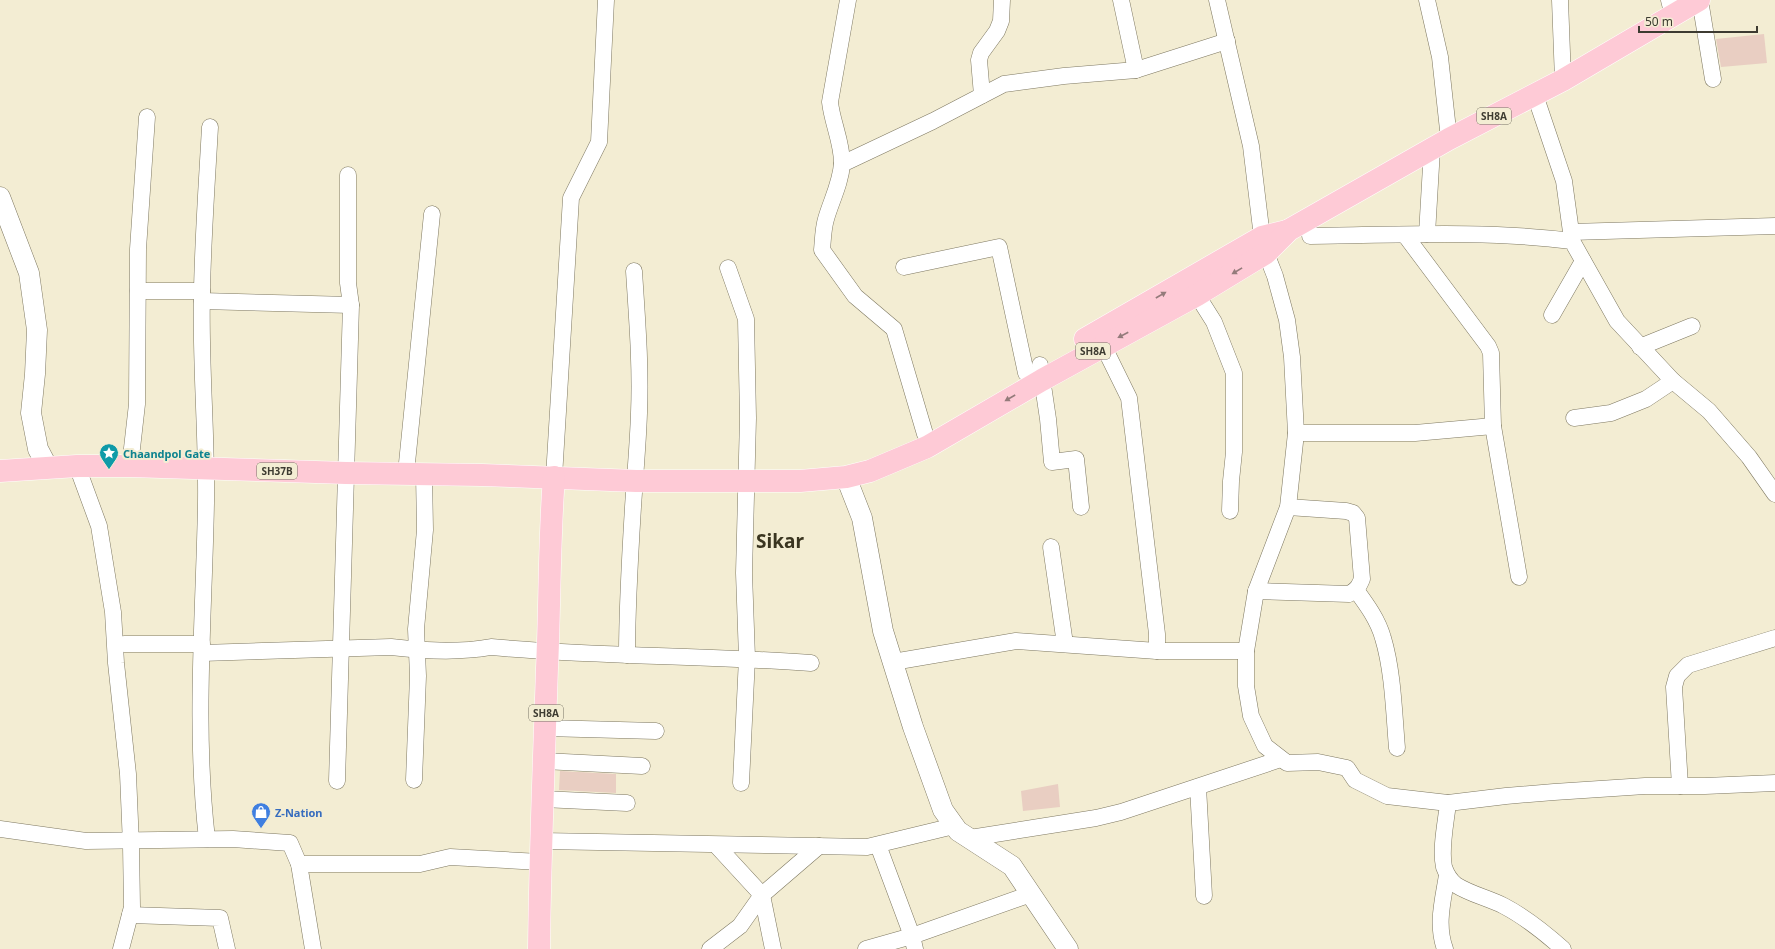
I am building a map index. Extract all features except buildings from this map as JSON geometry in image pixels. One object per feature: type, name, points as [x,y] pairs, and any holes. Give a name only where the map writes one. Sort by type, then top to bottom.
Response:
[{"type":"main road","name":"SH8A","points":[[890,461],[925,434],[1192,288],[1289,230],[1441,144],[1563,80],[1671,8],[1700,0]]},
{"type":"main road","name":"SH8A","points":[[539,949],[548,651],[549,541],[554,477],[636,482],[746,480],[800,481],[846,477],[870,471],[927,446],[1036,373]]},
{"type":"main road","name":"SH37B","points":[[0,471],[77,466],[130,466],[346,473],[415,473],[554,477]]},
{"type":"street","points":[[554,477],[571,198],[599,142],[606,0]]},
{"type":"street","points":[[848,0],[830,102],[840,147],[842,164],[835,194],[825,220],[822,250],[855,296],[894,329],[925,434]]},
{"type":"street","points":[[982,96],[979,60],[981,53],[997,31],[1001,21],[1002,0]]},
{"type":"street","points":[[1120,0],[1136,70]]},
{"type":"street","points":[[1217,0],[1250,146],[1264,245],[1275,276],[1287,320],[1292,357],[1296,433],[1288,507],[1256,591],[1246,651],[1246,686],[1251,716],[1265,746],[1286,763],[1318,762],[1347,768],[1355,780],[1387,796],[1448,803],[1506,796],[1645,786],[1775,783]]},
{"type":"street","points":[[1427,0],[1440,57],[1441,144],[1427,234]]},
{"type":"street","points":[[1560,0],[1563,80]]},
{"type":"street","points":[[1700,0],[1713,79]]},
{"type":"street","points":[[842,164],[933,121],[1004,84],[1064,76],[1136,70],[1227,40]]},
{"type":"street","points":[[1535,95],[1564,181],[1571,236],[1583,261],[1617,321],[1673,381],[1709,411],[1749,457],[1775,494]]},
{"type":"street","points":[[130,466],[137,404],[138,249],[147,117]]},
{"type":"street","points":[[207,839],[202,802],[199,712],[206,469],[202,296],[210,126]]},
{"type":"street","points":[[336,781],[351,304],[348,283],[348,175]]},
{"type":"street","points":[[1,203],[29,273],[37,330],[31,413],[38,449],[48,468]]},
{"type":"street","points":[[414,780],[418,650],[416,629],[425,530],[415,473],[432,214]]},
{"type":"street","points":[[1310,236],[1427,234],[1571,236],[1775,226]]},
{"type":"street","points":[[1405,235],[1488,346],[1492,361],[1493,426],[1519,577]]},
{"type":"street","points":[[904,267],[999,247],[1036,373],[1052,462],[1076,459],[1081,507]]},
{"type":"street","points":[[1552,316],[1583,261]]},
{"type":"street","points":[[728,268],[746,319],[748,418],[744,573],[746,658],[741,783]]},
{"type":"street","points":[[627,655],[627,597],[636,482],[639,413],[639,367],[634,271]]},
{"type":"street","points":[[1192,288],[1214,322],[1234,373],[1234,452],[1230,511]]},
{"type":"street","points":[[138,291],[351,304]]},
{"type":"street","points":[[1640,347],[1692,326]]},
{"type":"street","points":[[1100,339],[1129,398],[1147,547],[1157,651]]},
{"type":"street","points":[[1574,418],[1611,413],[1646,399],[1673,381]]},
{"type":"street","points":[[1296,433],[1415,433],[1493,426]]},
{"type":"street","points":[[77,466],[99,526],[113,612],[116,663],[128,774],[132,906],[121,949]]},
{"type":"street","points":[[846,477],[862,518],[883,631],[892,662],[913,727],[943,810],[958,831],[1012,866],[1068,949]]},
{"type":"street","points":[[1256,591],[1349,594],[1356,590],[1362,579],[1357,518],[1353,513],[1346,511],[1288,507]]},
{"type":"street","points":[[1051,547],[1065,644]]},
{"type":"street","points":[[1356,590],[1371,611],[1383,638],[1391,683],[1397,748]]},
{"type":"street","points":[[1680,786],[1674,687],[1677,676],[1688,666],[1775,638]]},
{"type":"street","points":[[892,662],[1016,642],[1157,651],[1246,651]]},
{"type":"street","points":[[124,644],[202,649],[391,648],[469,651],[491,647],[627,655],[746,658],[811,663]]},
{"type":"street","points":[[545,728],[656,731]]},
{"type":"street","points":[[970,838],[1096,818],[1150,803],[1281,758]]},
{"type":"street","points":[[544,761],[642,766]]},
{"type":"street","points":[[1198,787],[1204,896]]},
{"type":"street","points":[[543,799],[627,803]]},
{"type":"street","points":[[1448,803],[1444,856],[1444,867],[1447,875],[1455,884],[1504,906],[1527,920],[1549,936],[1563,949]]},
{"type":"street","points":[[299,864],[420,864],[450,857],[541,851],[716,844],[867,847],[954,826]]},
{"type":"street","points":[[0,829],[86,841],[233,839],[290,843],[299,864],[313,949]]},
{"type":"street","points":[[716,844],[762,895],[773,949]]},
{"type":"street","points":[[878,844],[913,943]]},
{"type":"street","points":[[710,949],[740,926],[762,895],[819,846]]},
{"type":"street","points":[[1445,949],[1440,931],[1440,921],[1447,875]]},
{"type":"street","points":[[866,949],[913,943],[1031,894]]},
{"type":"street","points":[[130,915],[220,918],[227,949]]},
{"type":"place","name":"Chaandpol Gate","points":[[109,470]]},
{"type":"place","name":"Z-Nation","points":[[261,829]]},
{"type":"district","name":"Sikar","points":[[780,541]]}]
